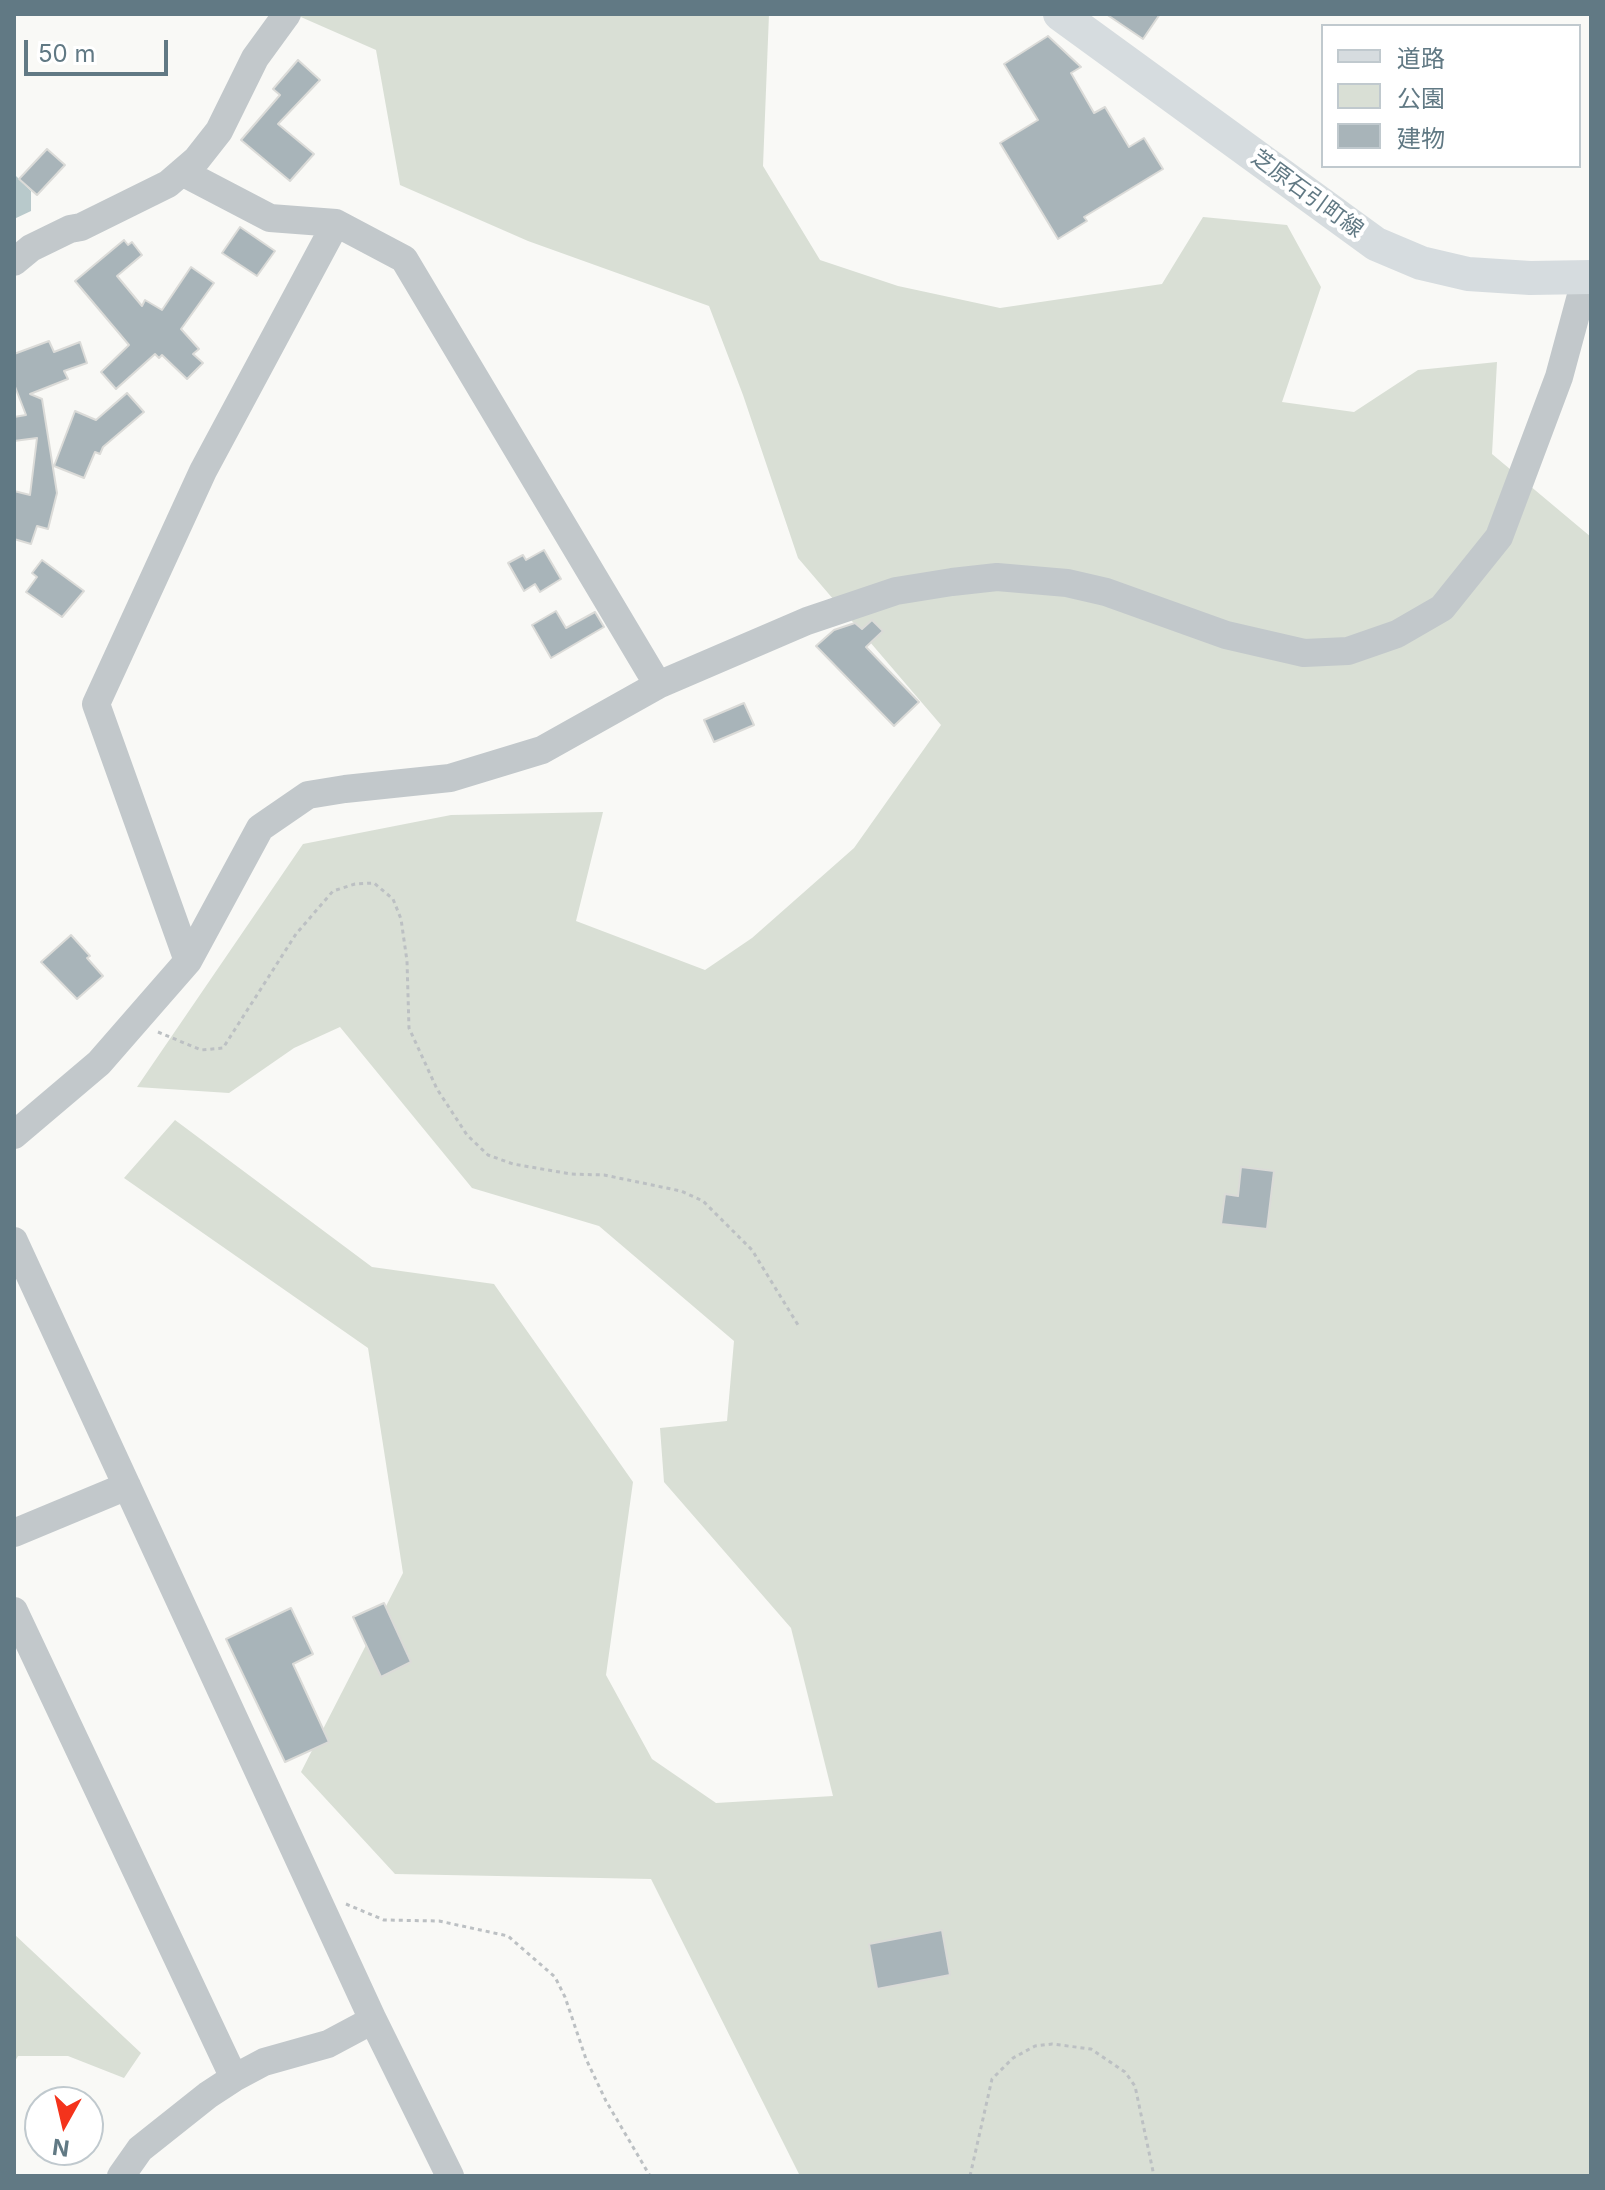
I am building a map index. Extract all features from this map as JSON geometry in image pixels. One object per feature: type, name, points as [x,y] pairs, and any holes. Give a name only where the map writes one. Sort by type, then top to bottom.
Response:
[{"type":"main road","name":"芝原石引町線","points":[[1060,14],[1376,244],[1421,263],[1468,274],[1530,278],[1589,277]]},
{"type":"street","points":[[14,262],[31,248],[116,211],[168,184],[197,159],[219,131],[255,58],[287,14]]},
{"type":"street","points":[[182,172],[270,218],[336,223],[404,259],[658,685]]},
{"type":"street","points":[[188,961],[96,704],[203,471],[336,223]]},
{"type":"street","points":[[14,1135],[99,1063],[188,961],[260,828],[308,795],[450,778],[542,750],[658,685],[807,621],[896,591],[997,577],[1067,583],[1106,592],[1226,635],[1304,653],[1348,651],[1397,634],[1442,608],[1499,537],[1559,377],[1589,277]]},
{"type":"street","points":[[14,1241],[373,2020],[450,2176]]},
{"type":"street","points":[[14,1533],[127,1486]]},
{"type":"street","points":[[14,1611],[234,2078]]},
{"type":"street","points":[[121,2176],[140,2149],[234,2078],[264,2062],[328,2044],[373,2020]]},
{"type":"path","points":[[135,1022],[201,1050],[223,1048],[296,934],[333,891],[355,884],[374,883],[393,899],[401,919],[407,961],[409,1028],[437,1089],[467,1135],[488,1155],[513,1164],[571,1174],[604,1175],[681,1191],[703,1201],[752,1250],[798,1325]]},
{"type":"path","points":[[313,1890],[384,1920],[439,1921],[508,1936],[555,1977],[586,2059],[606,2101],[650,2176]]},
{"type":"path","points":[[970,2176],[992,2079],[1013,2058],[1035,2046],[1052,2044],[1091,2049],[1125,2072],[1135,2086],[1154,2176]]},
{"type":"green space","points":[[294,14],[769,14],[763,166],[820,260],[898,286],[1000,308],[1162,284],[1203,217],[1287,225],[1321,287],[1282,402],[1354,412],[1418,370],[1497,362],[1492,454],[1591,537],[1591,2176],[800,2176],[651,1879],[395,1874],[301,1772],[403,1573],[368,1348],[124,1178],[175,1120],[372,1267],[494,1284],[633,1482],[606,1675],[652,1759],[716,1803],[833,1796],[791,1628],[664,1482],[660,1428],[727,1421],[734,1341],[599,1226],[472,1188],[340,1027],[294,1048],[229,1093],[137,1087],[303,844],[451,815],[603,812],[576,921],[705,970],[752,938],[854,848],[941,725],[798,558],[743,395],[709,306],[528,241],[400,185],[376,50]]},
{"type":"green space","points":[[14,1934],[141,2053],[124,2078],[68,2056],[18,2056],[14,2063]]},
{"type":"shaded area","points":[[14,174],[31,191],[31,211],[14,219]]},
{"type":"building","points":[[1106,14],[1160,14],[1143,39]]},
{"type":"building","points":[[1048,36],[1081,67],[1071,73],[1094,113],[1105,107],[1129,147],[1144,138],[1163,169],[1084,217],[1087,221],[1058,239],[1000,143],[1038,120],[1004,64]]},
{"type":"building","points":[[298,60],[320,80],[278,124],[314,154],[290,181],[241,140],[280,95],[273,89]]},
{"type":"building","points":[[47,149],[65,165],[37,195],[19,179]]},
{"type":"building","points":[[240,227],[275,251],[257,276],[222,253]]},
{"type":"building","points":[[124,240],[128,245],[132,242],[142,255],[117,276],[142,306],[145,300],[162,310],[191,267],[214,283],[181,329],[199,349],[193,354],[203,363],[187,379],[162,355],[159,358],[155,354],[116,389],[101,372],[129,345],[75,281]]},
{"type":"building","points":[[49,341],[54,352],[80,342],[87,363],[64,371],[68,379],[30,394],[42,399],[57,493],[48,529],[37,526],[31,544],[14,539],[14,491],[30,495],[37,438],[14,441],[14,417],[26,415],[14,384],[14,354]]},
{"type":"building","points":[[127,393],[144,412],[103,447],[100,454],[95,452],[84,478],[54,466],[75,411],[96,420]]},
{"type":"building","points":[[544,550],[561,579],[540,592],[535,584],[524,591],[508,563],[523,555],[526,560]]},
{"type":"building","points":[[42,560],[84,591],[62,617],[26,592],[37,577],[32,573]]},
{"type":"building","points":[[556,611],[566,628],[595,612],[604,627],[551,658],[532,625]]},
{"type":"building","points":[[872,620],[883,631],[866,647],[919,702],[894,726],[816,646],[834,630],[855,623],[862,629]]},
{"type":"building","points":[[744,703],[754,725],[714,742],[704,720]]},
{"type":"building","points":[[71,935],[103,976],[77,999],[41,962]]},
{"type":"building","points":[[1241,1167],[1274,1171],[1267,1229],[1221,1224],[1225,1194],[1238,1196]]},
{"type":"building","points":[[384,1603],[411,1662],[381,1677],[353,1617]]},
{"type":"building","points":[[291,1608],[313,1654],[293,1664],[329,1742],[285,1762],[226,1639]]},
{"type":"building","points":[[942,1930],[950,1975],[877,1989],[869,1944]]}]
